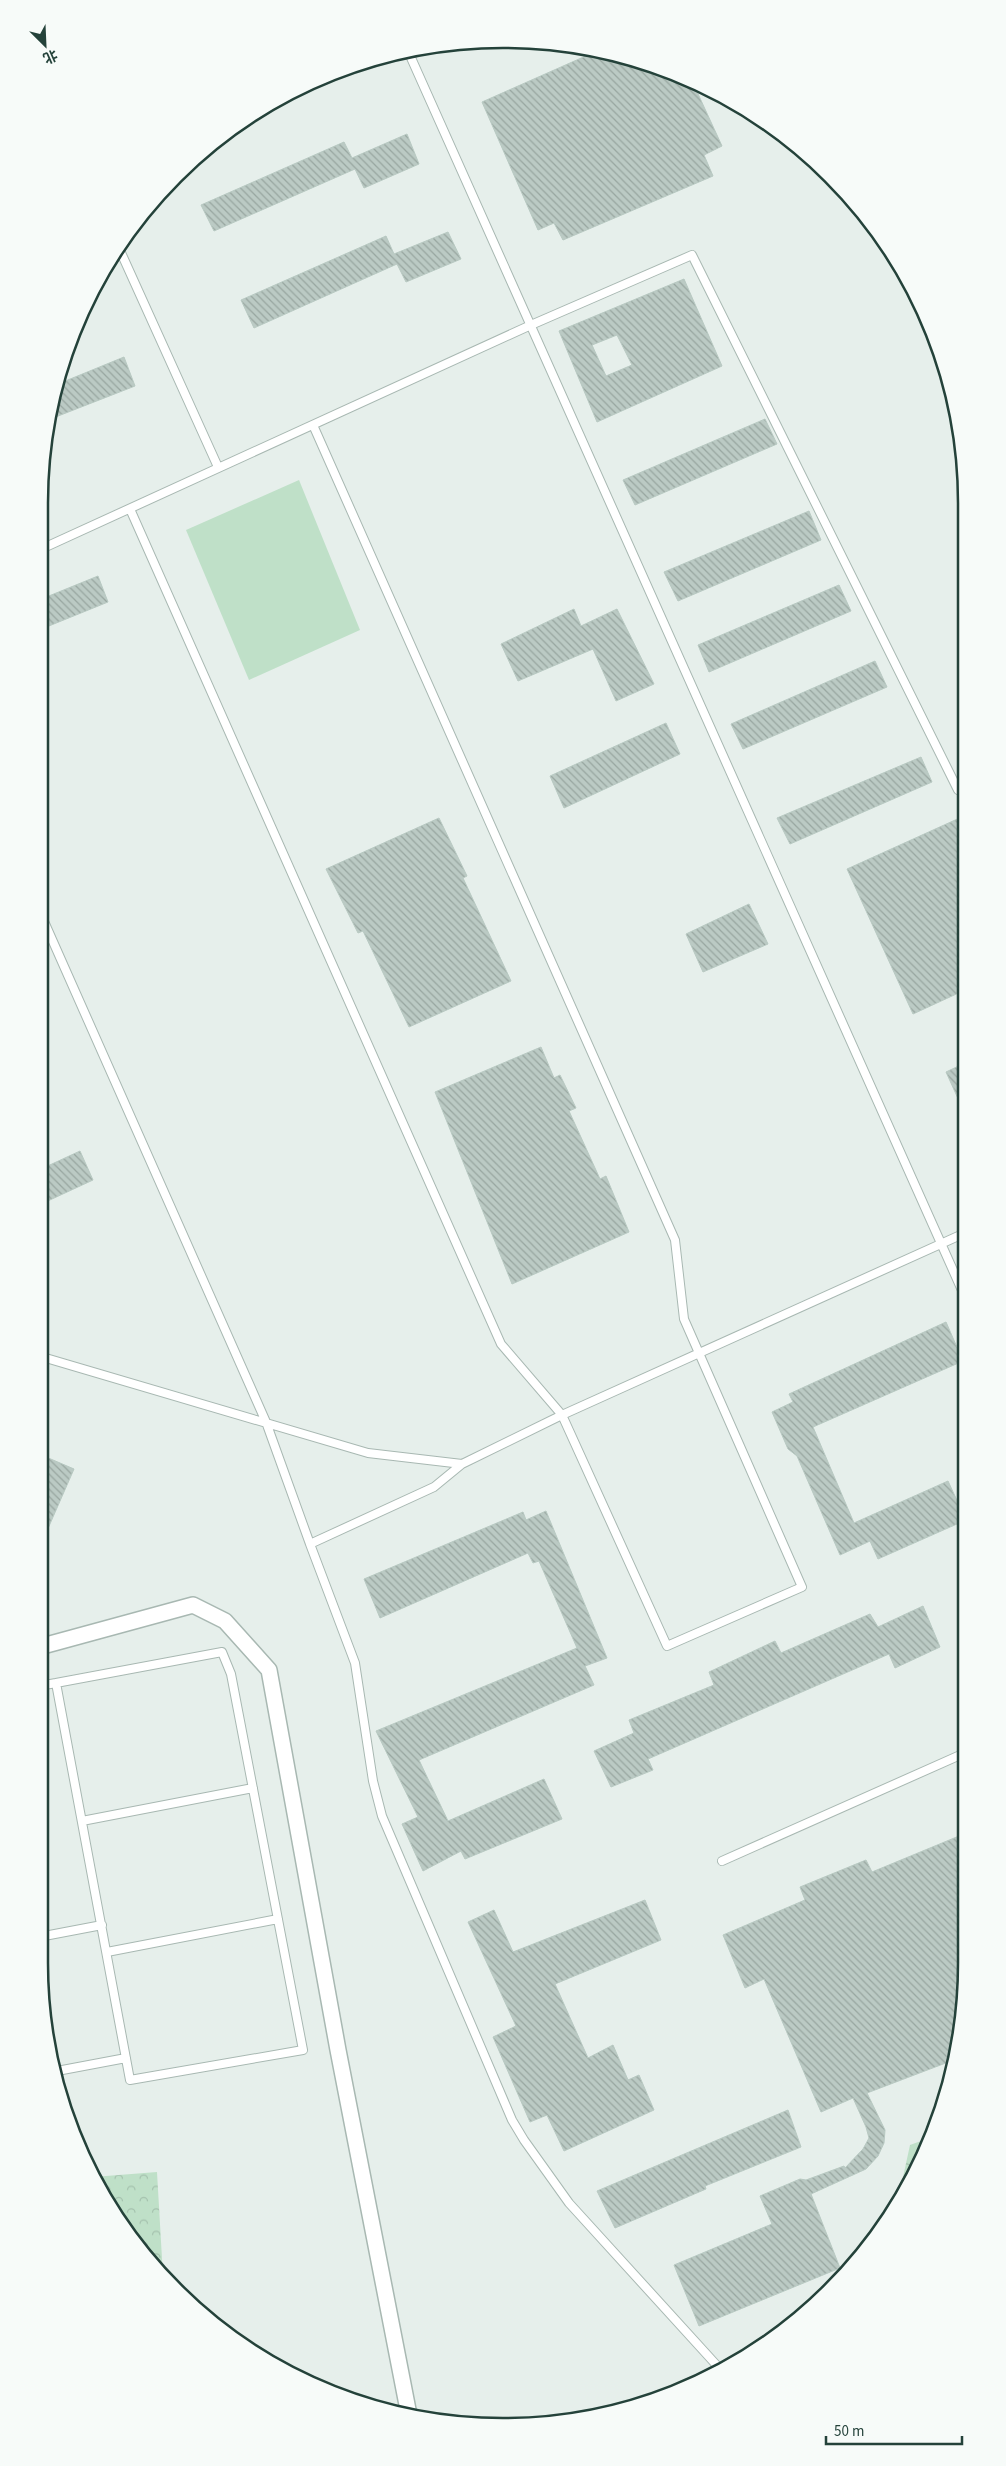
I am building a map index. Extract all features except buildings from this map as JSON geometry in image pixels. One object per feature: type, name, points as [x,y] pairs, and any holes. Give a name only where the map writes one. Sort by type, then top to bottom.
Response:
[{"type":"street","points":[[48,1644],[192,1605],[225,1621],[269,1670],[338,2050],[408,2408]]},
{"type":"lane","points":[[411,57],[958,1279]]},
{"type":"lane","points":[[122,254],[218,467]]},
{"type":"lane","points":[[48,546],[531,325],[692,255],[958,790]]},
{"type":"lane","points":[[130,508],[501,1344],[562,1415],[667,1646],[802,1587],[684,1319],[675,1240],[313,425]]},
{"type":"lane","points":[[48,930],[266,1422],[355,1663],[373,1781],[382,1816],[512,2120],[569,2204],[716,2365]]},
{"type":"lane","points":[[310,1544],[434,1487],[462,1464],[562,1415],[958,1236]]},
{"type":"lane","points":[[48,1359],[368,1453],[462,1464]]},
{"type":"lane","points":[[48,1684],[222,1652],[231,1674],[303,2050],[130,2080],[56,1683]]},
{"type":"lane","points":[[722,1861],[958,1756]]},
{"type":"lane","points":[[82,1821],[253,1788]]},
{"type":"lane","points":[[107,1952],[278,1920]]},
{"type":"lane","points":[[48,1935],[102,1925]]},
{"type":"lane","points":[[60,2070],[126,2058]]},
{"type":"green space","points":[[299,480],[360,630],[249,680],[186,530]]},
{"type":"green space","points":[[922,2140],[902,2182],[910,2145]]},
{"type":"green space","points":[[157,2172],[162,2264],[124,2216],[101,2176]]}]
